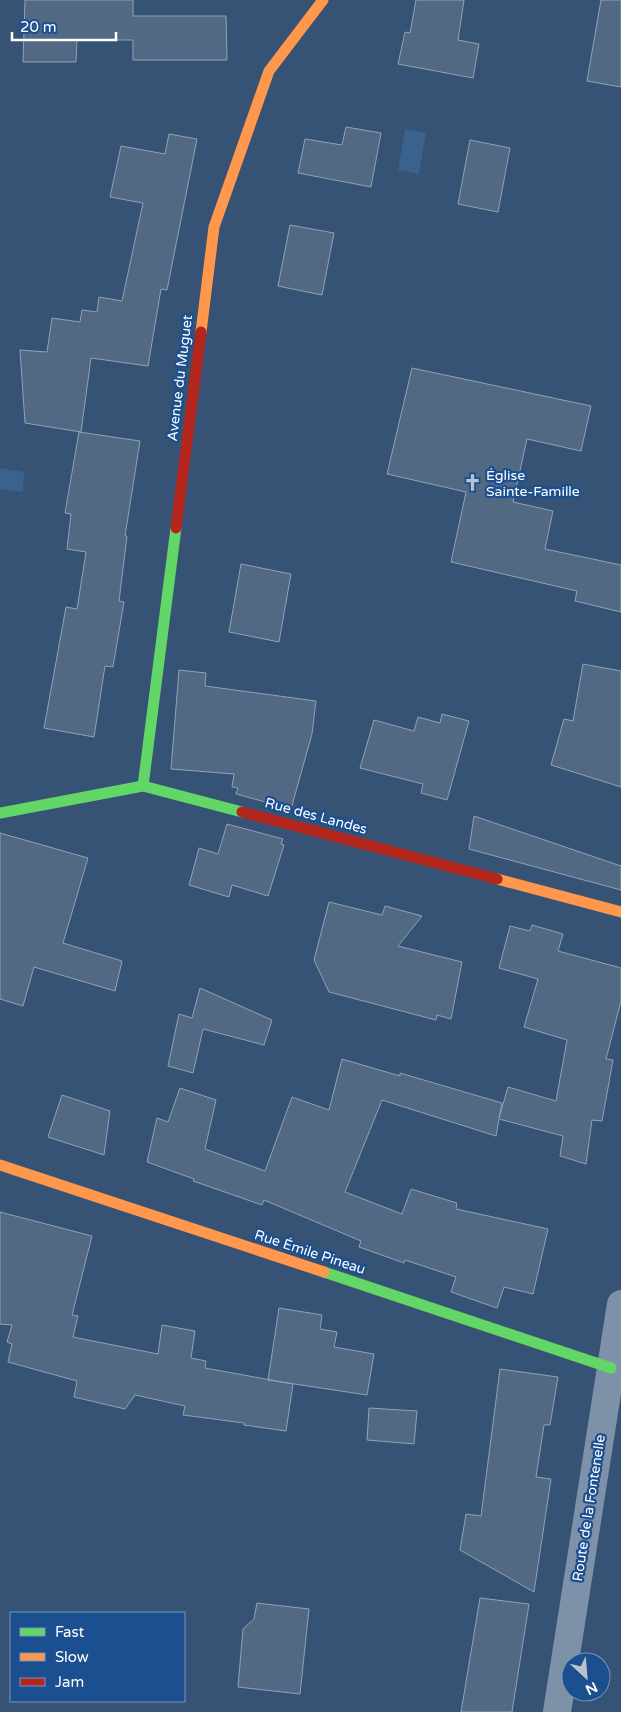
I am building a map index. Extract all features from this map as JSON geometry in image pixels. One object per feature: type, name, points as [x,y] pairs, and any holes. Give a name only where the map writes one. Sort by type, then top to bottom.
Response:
[{"type":"street","name":"Avenue du Muguet","points":[[143,786],[214,227],[269,71],[323,0]]},
{"type":"street","name":"Rue des Landes","points":[[0,813],[143,786],[621,912]]},
{"type":"street","name":"Rue Émile Pineau","points":[[0,1164],[611,1368]]},
{"type":"street","name":"Route de la Fontenelle","points":[[557,1712],[621,1304]]},
{"type":"water","points":[[405,129],[426,133],[419,174],[398,170]]},
{"type":"water","points":[[0,468],[24,472],[23,492],[0,489]]},
{"type":"building","points":[[25,0],[133,0],[133,16],[226,16],[227,60],[133,60],[133,40],[77,40],[76,62],[23,62]]},
{"type":"building","points":[[416,0],[464,0],[458,40],[479,44],[473,78],[398,64],[405,32],[410,33]]},
{"type":"building","points":[[601,0],[621,0],[621,87],[587,81]]},
{"type":"building","points":[[346,127],[381,133],[371,187],[298,173],[305,139],[342,145]]},
{"type":"building","points":[[169,134],[197,139],[167,290],[161,289],[148,366],[91,358],[81,432],[25,423],[20,350],[47,352],[52,318],[80,322],[82,310],[97,312],[99,297],[122,301],[143,203],[110,197],[121,146],[165,154]]},
{"type":"building","points":[[470,140],[510,148],[498,212],[458,204]]},
{"type":"building","points":[[290,225],[334,233],[322,295],[278,286]]},
{"type":"building","name":"Église Sainte-Famille","points":[[412,368],[591,406],[581,451],[527,439],[513,502],[553,511],[545,549],[621,565],[621,612],[575,601],[577,591],[451,562],[466,492],[387,474]]},
{"type":"building","points":[[79,432],[140,441],[125,536],[127,536],[119,601],[124,602],[113,667],[105,666],[94,737],[44,728],[66,607],[77,609],[86,552],[67,549],[71,514],[65,513]]},
{"type":"building","points":[[241,564],[291,574],[279,642],[229,632]]},
{"type":"building","points":[[583,664],[621,671],[621,787],[551,765],[564,719],[573,721]]},
{"type":"building","points":[[179,670],[206,673],[205,686],[316,701],[312,734],[291,809],[236,794],[238,788],[232,787],[234,774],[171,769]]},
{"type":"building","points":[[442,714],[469,721],[447,800],[421,793],[423,784],[360,768],[374,720],[414,731],[418,717],[440,723]]},
{"type":"building","points":[[474,816],[621,866],[621,890],[469,849]]},
{"type":"building","points":[[227,824],[283,839],[281,844],[284,845],[268,896],[232,885],[229,897],[189,885],[199,848],[218,854]]},
{"type":"building","points":[[0,833],[88,858],[63,943],[122,961],[115,991],[34,967],[23,1006],[0,999]]},
{"type":"building","points":[[329,902],[382,915],[385,906],[422,916],[398,946],[462,962],[451,1019],[437,1015],[436,1020],[329,992],[314,960]]},
{"type":"building","points":[[532,925],[563,934],[558,951],[621,968],[621,1001],[606,1059],[613,1060],[602,1121],[592,1120],[586,1164],[560,1156],[563,1136],[499,1119],[496,1136],[382,1100],[345,1192],[402,1214],[411,1189],[457,1203],[456,1209],[548,1229],[533,1294],[504,1287],[497,1308],[451,1292],[456,1277],[405,1260],[404,1263],[359,1247],[361,1241],[264,1200],[262,1205],[193,1181],[194,1179],[147,1162],[157,1118],[168,1122],[180,1088],[216,1100],[205,1149],[265,1171],[292,1097],[329,1110],[342,1059],[400,1076],[400,1073],[502,1103],[499,1118],[508,1087],[556,1101],[567,1040],[524,1027],[538,979],[499,968],[510,926],[530,931]]},
{"type":"building","points":[[200,988],[272,1020],[264,1045],[203,1029],[193,1073],[168,1066],[179,1014],[192,1018]]},
{"type":"building","points":[[62,1095],[110,1111],[104,1155],[48,1137]]},
{"type":"building","points":[[0,1212],[92,1236],[72,1315],[78,1316],[73,1337],[158,1354],[162,1325],[195,1331],[191,1358],[206,1361],[205,1368],[293,1384],[286,1431],[183,1415],[185,1406],[135,1395],[125,1409],[74,1397],[77,1381],[8,1362],[12,1344],[7,1342],[12,1325],[0,1324]]},
{"type":"building","points":[[279,1308],[322,1315],[320,1329],[337,1332],[334,1347],[374,1354],[367,1395],[268,1380]]},
{"type":"building","points":[[500,1369],[558,1377],[550,1425],[544,1425],[536,1477],[551,1479],[534,1592],[460,1550],[466,1514],[481,1516]]},
{"type":"building","points":[[369,1408],[417,1411],[414,1444],[367,1440]]},
{"type":"building","points":[[480,1598],[529,1604],[512,1712],[461,1712]]},
{"type":"building","points":[[257,1603],[309,1609],[300,1694],[238,1687],[243,1629],[254,1619]]},
{"type":"traffic: fast","points":[[143,786],[176,528]]},
{"type":"traffic: fast","points":[[0,813],[143,786],[242,812]]},
{"type":"traffic: fast","points":[[324,1272],[611,1368]]},
{"type":"traffic: slow","points":[[201,332],[214,227],[269,71],[323,0]]},
{"type":"traffic: slow","points":[[497,879],[621,912]]},
{"type":"traffic: slow","points":[[0,1165],[324,1272]]},
{"type":"traffic: jam","points":[[176,528],[201,332]]},
{"type":"traffic: jam","points":[[242,812],[497,879]]},
{"type":"place","name":"Église Sainte-Famille","points":[[472,483]]}]
